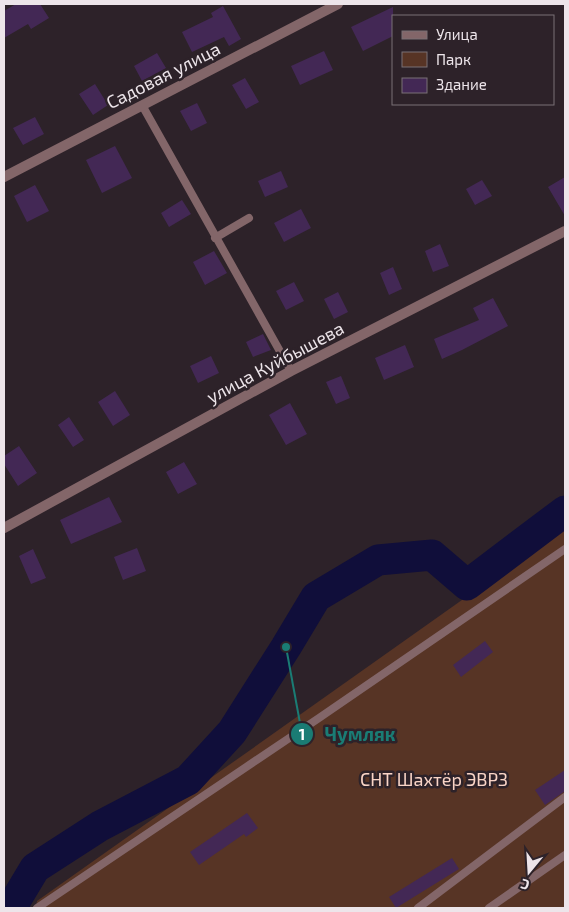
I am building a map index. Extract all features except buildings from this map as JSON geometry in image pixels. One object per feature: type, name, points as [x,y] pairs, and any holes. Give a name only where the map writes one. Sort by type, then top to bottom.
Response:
[{"type":"street","name":"Садовая улица","points":[[4,177],[338,4]]},
{"type":"street","name":"улица Куйбышева","points":[[4,528],[291,371],[565,231]]},
{"type":"lane","points":[[142,104],[215,238],[291,371]]},
{"type":"lane","points":[[215,238],[249,218]]},
{"type":"lane","points":[[37,908],[565,549]]},
{"type":"lane","points":[[418,908],[565,797]]},
{"type":"lane","points":[[489,908],[565,855]]},
{"type":"green space","name":"СНТ Шахтёр ЭВРЗ","points":[[565,527],[565,908],[36,908],[37,901]]},
{"type":"waterway","points":[[11,908],[35,868],[100,826],[188,780],[232,732],[316,597],[378,560],[432,555],[467,585],[565,511]]},
{"type":"place","name":"Чумляк","points":[[286,647]]}]
